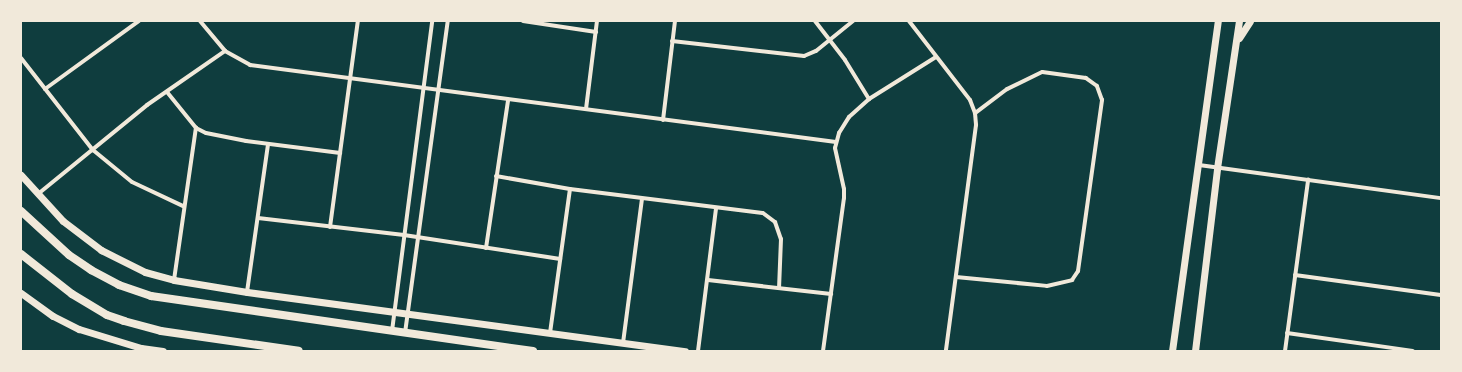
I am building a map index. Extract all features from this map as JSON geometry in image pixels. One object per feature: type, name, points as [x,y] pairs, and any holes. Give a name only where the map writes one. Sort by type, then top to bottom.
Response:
[{"type":"main road","points":[[21,211],[68,255],[104,277],[140,293],[185,303],[533,351]]},
{"type":"main road","points":[[21,254],[72,294],[101,312],[124,321],[162,331],[299,351]]},
{"type":"street","points":[[44,89],[139,21]]},
{"type":"street","points":[[200,21],[225,51],[250,65],[350,80],[438,90],[836,142]]},
{"type":"street","points":[[330,227],[358,21]]},
{"type":"street","points":[[392,331],[422,88],[432,21]]},
{"type":"street","points":[[405,333],[416,237],[448,21]]},
{"type":"street","points":[[523,21],[596,32]]},
{"type":"street","points":[[586,109],[597,21]]},
{"type":"street","points":[[663,120],[675,21]]},
{"type":"street","points":[[815,21],[869,99]]},
{"type":"street","points":[[672,41],[794,56],[810,54],[853,21]]},
{"type":"street","points":[[909,21],[970,100],[975,113],[976,124],[946,351]]},
{"type":"street","points":[[1172,351],[1218,21]]},
{"type":"street","points":[[1195,351],[1217,168],[1239,21]]},
{"type":"street","points":[[1237,41],[1250,21]]},
{"type":"street","points":[[38,194],[167,92],[225,51]]},
{"type":"street","points":[[823,351],[844,189],[836,157],[836,142],[843,124],[869,99],[936,57]]},
{"type":"street","points":[[21,58],[93,150],[132,182],[183,206]]},
{"type":"street","points":[[956,277],[1047,286],[1072,280],[1078,271],[1102,100],[1098,86],[1086,78],[1042,72],[1007,89],[975,113]]},
{"type":"street","points":[[167,92],[196,128],[214,136],[268,145],[340,153]]},
{"type":"street","points":[[486,248],[508,100]]},
{"type":"street","points":[[174,280],[183,206],[196,128]]},
{"type":"street","points":[[248,292],[268,145]]},
{"type":"street","points":[[1199,165],[1441,198]]},
{"type":"street","points":[[21,175],[62,221],[101,250],[145,272],[174,280],[248,292],[685,351]]},
{"type":"street","points":[[496,176],[570,189],[642,199],[763,213],[775,222],[782,252],[779,288]]},
{"type":"street","points":[[1285,351],[1308,180]]},
{"type":"street","points":[[550,333],[570,189]]},
{"type":"street","points":[[623,343],[642,199]]},
{"type":"street","points":[[698,351],[716,208]]},
{"type":"street","points":[[258,218],[404,235],[560,258]]},
{"type":"street","points":[[1295,275],[1441,296]]},
{"type":"street","points":[[708,280],[831,294]]},
{"type":"street","points":[[21,293],[54,316],[79,329],[141,348],[163,351]]},
{"type":"street","points":[[1287,333],[1413,351]]}]
